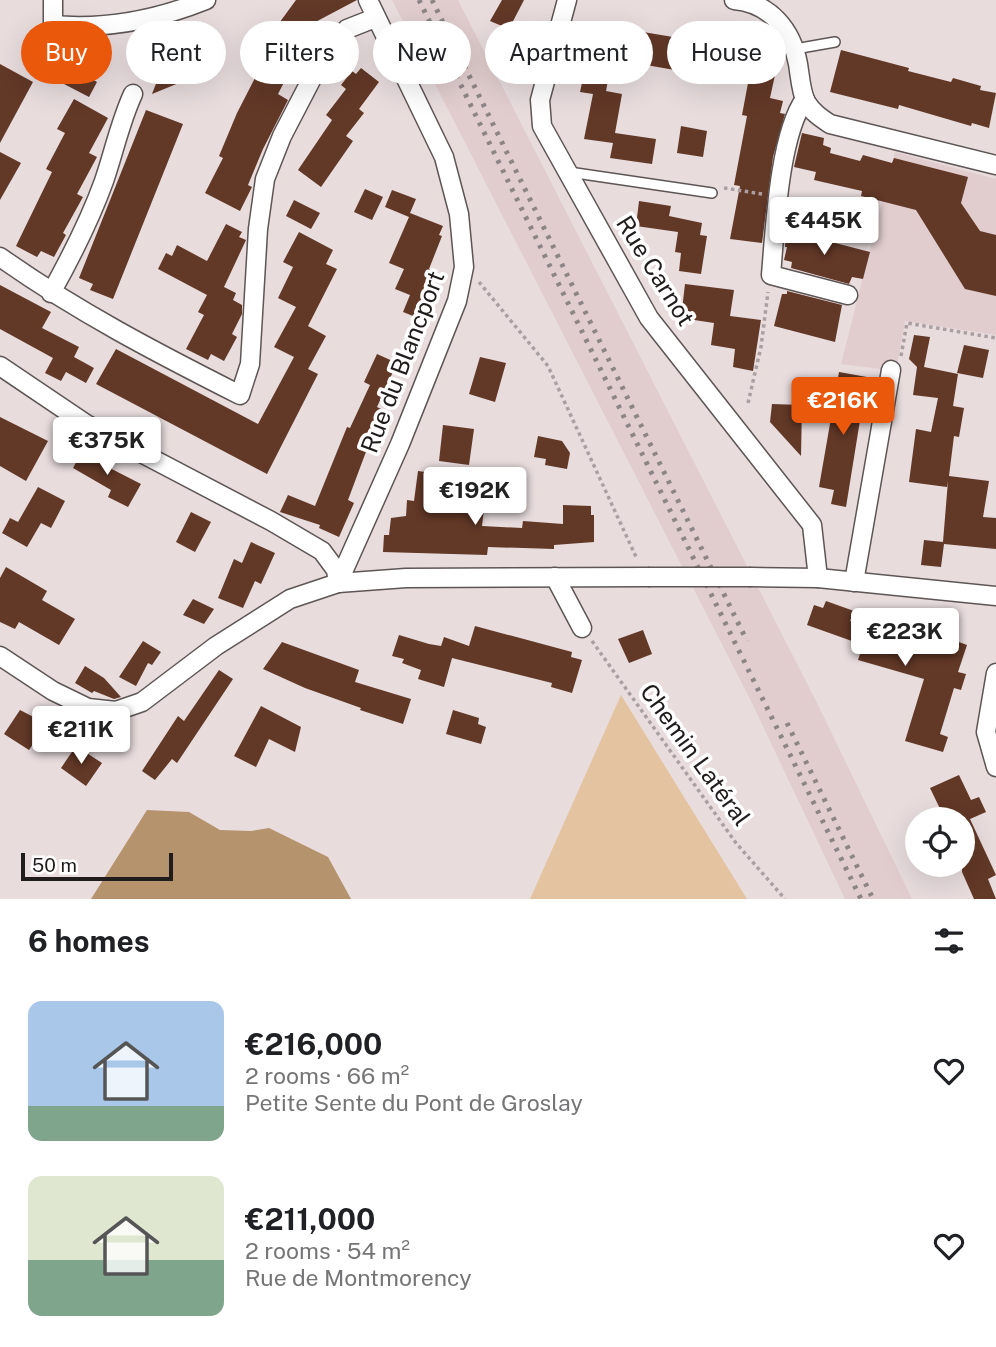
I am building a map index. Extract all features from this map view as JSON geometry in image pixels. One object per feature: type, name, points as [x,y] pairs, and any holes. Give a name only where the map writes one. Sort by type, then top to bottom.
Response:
[{"type":"street","points":[[53,0],[53,25],[85,28],[129,24],[175,13],[206,0]]},
{"type":"street","name":"Rue du Blancport","points":[[338,583],[400,444],[457,301],[464,271],[459,214],[444,157],[368,0]]},
{"type":"street","name":"Rue Carnot","points":[[567,0],[540,100],[542,126],[649,318],[812,525],[818,578]]},
{"type":"street","points":[[734,0],[761,7],[778,19],[796,49],[805,99],[815,114],[830,124],[996,165]]},
{"type":"street","points":[[0,257],[51,293],[240,395],[250,364],[258,229],[265,179],[282,135],[321,59],[347,29],[375,18]]},
{"type":"street","points":[[51,293],[80,240],[104,181],[133,94]]},
{"type":"street","points":[[805,99],[794,113],[778,197],[771,275],[848,295]]},
{"type":"street","points":[[0,366],[86,424],[271,521],[322,551],[336,570],[338,583]]},
{"type":"street","points":[[854,582],[891,370]]},
{"type":"street","points":[[555,577],[582,628]]},
{"type":"street","points":[[0,656],[53,691],[88,708],[116,711],[142,702],[216,646],[290,599],[338,583],[406,578],[818,578],[996,596]]},
{"type":"street","points":[[996,673],[986,732],[996,767]]},
{"type":"lane","points":[[796,49],[835,42]]},
{"type":"lane","points":[[567,172],[712,193]]},
{"type":"path","points":[[712,193],[715,186],[778,197]]},
{"type":"path","points":[[464,271],[471,272],[548,366],[647,577]]},
{"type":"path","points":[[748,403],[761,347],[771,275]]},
{"type":"path","points":[[891,370],[899,371],[907,323],[996,338]]},
{"type":"path","name":"Chemin Latéral","points":[[582,628],[736,843],[785,899]]},
{"type":"shaded area","points":[[392,0],[458,0],[469,21],[403,21]]},
{"type":"shaded area","points":[[471,25],[485,53],[485,84],[501,84],[818,705],[912,899],[845,899],[751,701],[435,84],[471,84]]},
{"type":"shaded area","points":[[895,152],[996,179],[996,335],[905,321],[896,371],[841,364]]},
{"type":"shaded area","points":[[621,695],[747,899],[530,899]]},
{"type":"shaded area","points":[[147,810],[189,812],[220,830],[251,831],[269,828],[328,857],[351,899],[91,899]]},
{"type":"building","points":[[296,0],[357,0],[317,21],[281,21]]},
{"type":"building","points":[[502,0],[524,0],[513,21],[490,21]]},
{"type":"building","points":[[653,34],[667,36],[667,69],[653,66]]},
{"type":"building","points":[[841,50],[951,82],[953,78],[981,86],[980,90],[996,93],[989,128],[972,123],[971,126],[899,105],[898,109],[830,92]]},
{"type":"building","points":[[0,64],[21,75],[21,84],[32,84],[0,143]]},
{"type":"building","points":[[361,68],[373,77],[373,84],[378,84],[359,109],[364,113],[346,136],[353,141],[321,187],[298,170],[332,120],[326,115],[346,89],[341,85],[359,84]]},
{"type":"building","points":[[64,84],[96,84],[89,97]]},
{"type":"building","points":[[156,84],[176,84],[152,94]]},
{"type":"building","points":[[252,84],[283,84],[278,94],[288,100],[263,149],[248,185],[252,187],[240,211],[205,193],[223,158],[219,156]]},
{"type":"building","points":[[582,84],[607,84],[606,91],[622,94],[615,133],[656,139],[652,164],[610,158],[613,143],[584,139],[593,94],[580,92]]},
{"type":"building","points":[[748,84],[773,84],[770,98],[783,101],[780,113],[785,114],[773,157],[762,243],[730,239],[740,186],[734,185],[747,116],[742,115]]},
{"type":"building","points":[[74,99],[108,118],[89,153],[97,157],[77,194],[83,197],[63,233],[66,235],[54,257],[41,251],[37,257],[16,246],[52,172],[46,169],[65,133],[57,129]]},
{"type":"building","points":[[146,110],[183,124],[113,299],[90,290],[93,284],[79,278]]},
{"type":"building","points":[[681,126],[707,131],[703,157],[677,153]]},
{"type":"building","points":[[802,133],[824,138],[823,145],[831,148],[830,153],[860,161],[863,155],[892,163],[894,158],[968,177],[961,203],[980,231],[996,235],[996,296],[965,289],[916,210],[861,196],[862,191],[814,180],[816,172],[794,167]]},
{"type":"building","points":[[0,152],[21,163],[0,200]]},
{"type":"building","points":[[365,189],[383,197],[372,220],[354,212]]},
{"type":"building","points":[[392,190],[416,199],[410,213],[443,226],[439,235],[442,236],[429,269],[437,272],[429,290],[435,292],[423,320],[403,312],[410,295],[395,289],[404,269],[389,263],[409,217],[385,207]]},
{"type":"building","points":[[294,200],[320,213],[311,229],[286,216]]},
{"type":"building","points":[[639,201],[671,206],[669,216],[702,223],[700,235],[707,236],[701,274],[679,271],[681,253],[675,252],[678,232],[636,226]]},
{"type":"building","points":[[226,224],[242,232],[239,237],[246,240],[224,287],[236,293],[233,300],[242,305],[242,314],[232,334],[237,337],[224,361],[211,354],[208,360],[186,349],[204,315],[198,312],[207,295],[158,269],[166,253],[172,256],[177,245],[207,261]]},
{"type":"building","points":[[787,225],[810,230],[808,236],[870,252],[863,279],[852,277],[849,284],[791,268],[792,262],[784,260]]},
{"type":"building","points":[[299,232],[333,250],[326,264],[337,269],[308,326],[326,336],[308,369],[318,374],[267,474],[96,384],[116,349],[258,424],[294,357],[274,347],[296,307],[278,298],[293,267],[283,262]]},
{"type":"building","points":[[685,284],[734,290],[730,316],[761,320],[753,371],[733,367],[735,349],[711,345],[714,323],[681,318]]},
{"type":"building","points":[[0,285],[51,312],[42,328],[79,347],[74,357],[94,368],[86,383],[66,372],[61,381],[45,373],[53,358],[0,329]]},
{"type":"building","points":[[787,291],[842,305],[835,342],[774,326],[782,294],[787,294]]},
{"type":"building","points":[[914,335],[930,337],[924,367],[958,374],[953,406],[964,408],[959,437],[954,436],[949,476],[989,481],[983,517],[996,518],[996,549],[944,544],[941,567],[921,565],[924,540],[943,542],[948,481],[947,487],[909,482],[916,429],[931,432],[938,398],[913,395],[917,367],[909,359]]},
{"type":"building","points":[[964,345],[989,350],[983,378],[957,373]]},
{"type":"building","points":[[377,354],[397,363],[377,407],[385,411],[370,441],[348,500],[354,503],[339,537],[319,528],[320,525],[280,512],[288,495],[315,506],[347,427],[350,428],[370,385],[364,382]]},
{"type":"building","points":[[480,357],[506,363],[495,402],[469,394]]},
{"type":"building","points":[[839,372],[867,377],[846,507],[831,504],[834,490],[819,487]]},
{"type":"building","points":[[772,404],[802,405],[801,456],[770,422]]},
{"type":"building","points":[[0,417],[48,441],[26,481],[0,466]]},
{"type":"building","points":[[443,425],[474,429],[469,465],[439,461]]},
{"type":"building","points":[[538,436],[562,441],[570,453],[567,469],[545,465],[546,459],[534,457]]},
{"type":"building","points":[[85,446],[106,457],[102,464],[141,484],[128,507],[108,497],[111,490],[73,468]]},
{"type":"building","points":[[418,471],[440,474],[438,493],[464,500],[463,507],[484,509],[482,526],[522,528],[523,521],[563,524],[563,505],[591,506],[591,515],[594,515],[594,542],[554,545],[554,549],[488,547],[487,555],[383,552],[384,535],[389,535],[391,518],[406,516],[407,500],[414,501]]},
{"type":"building","points":[[38,487],[65,501],[51,528],[41,523],[27,547],[2,533],[10,518],[18,522]]},
{"type":"building","points":[[191,512],[211,522],[195,552],[176,542]]},
{"type":"building","points":[[251,542],[275,553],[261,584],[255,581],[243,608],[218,598],[234,559],[242,563]]},
{"type":"building","points":[[6,567],[47,591],[42,600],[75,619],[59,645],[19,622],[15,629],[0,622],[0,578]]},
{"type":"building","points":[[193,599],[214,609],[204,624],[183,615]]},
{"type":"building","points":[[826,601],[854,611],[850,621],[932,650],[937,634],[967,645],[958,672],[966,674],[961,690],[954,688],[940,734],[948,737],[943,752],[905,741],[924,679],[858,660],[863,645],[807,625],[814,605],[823,608]]},
{"type":"building","points":[[475,626],[572,652],[571,657],[582,660],[572,693],[551,687],[552,683],[452,658],[444,687],[418,679],[421,670],[402,663],[404,659],[392,656],[399,635],[441,646],[444,637],[469,646]]},
{"type":"building","points":[[643,630],[652,654],[629,663],[618,639]]},
{"type":"building","points":[[143,641],[161,652],[152,665],[148,663],[136,686],[119,677]]},
{"type":"building","points":[[282,642],[359,670],[355,682],[411,699],[403,724],[360,710],[361,708],[305,688],[263,669]]},
{"type":"building","points":[[85,666],[104,678],[121,697],[114,699],[94,691],[92,693],[75,683]]},
{"type":"building","points":[[219,670],[233,679],[177,763],[172,759],[155,780],[142,771],[178,716],[184,721]]},
{"type":"building","points":[[261,706],[301,727],[295,752],[269,739],[256,767],[234,756]]},
{"type":"building","points":[[20,710],[47,724],[29,750],[4,734]]},
{"type":"building","points":[[453,710],[479,718],[478,724],[486,727],[481,744],[446,734]]},
{"type":"building","points":[[76,746],[102,763],[86,786],[61,768]]},
{"type":"building","points":[[959,775],[971,800],[979,797],[986,812],[975,817],[975,807],[939,807],[930,788]]},
{"type":"building","points":[[975,830],[996,875],[988,879],[996,899],[974,899],[964,877],[975,877]]},
{"type":"railway","points":[[419,0],[861,899]]},
{"type":"railway","points":[[432,0],[747,641]]},
{"type":"railway","points":[[787,723],[873,899]]}]
